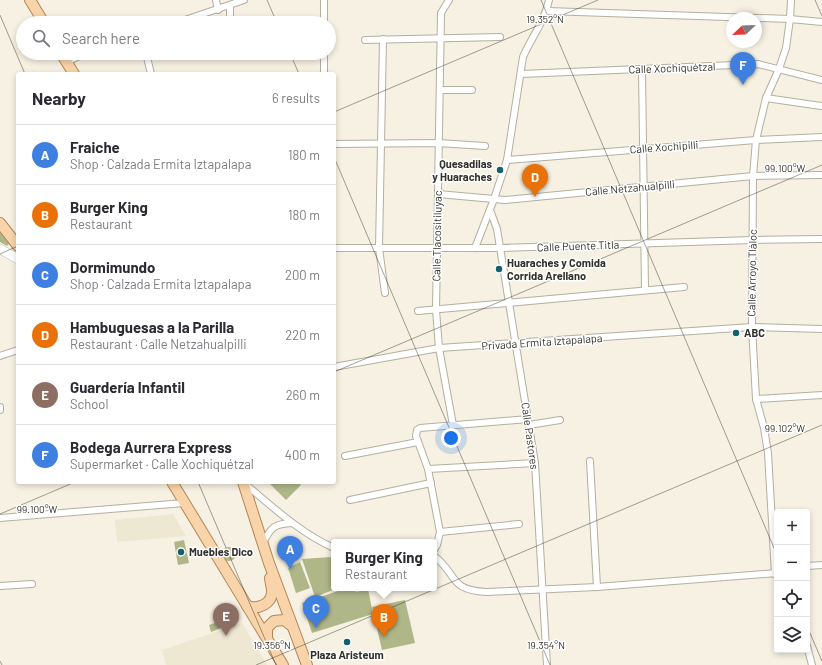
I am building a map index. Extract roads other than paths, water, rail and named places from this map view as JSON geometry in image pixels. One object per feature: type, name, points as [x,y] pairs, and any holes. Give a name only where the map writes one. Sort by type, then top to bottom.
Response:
[{"type":"main road","points":[[30,0],[40,16]]},
{"type":"main road","points":[[66,60],[73,72]]},
{"type":"main road","points":[[0,223],[16,243]]},
{"type":"main road","points":[[173,484],[282,665]]},
{"type":"main road","points":[[245,484],[269,563],[307,665]]},
{"type":"main road","points":[[247,606],[254,608],[262,606],[270,598],[272,590],[269,563]]},
{"type":"main road","points":[[267,638],[267,628],[274,621],[284,620],[292,626]]},
{"type":"street","points":[[216,0],[218,10]]},
{"type":"street","points":[[199,16],[244,0]]},
{"type":"street","points":[[324,0],[324,16]]},
{"type":"street","name":"Calle Tlacositiluyac","points":[[449,0],[441,12],[436,310],[438,348],[453,425]]},
{"type":"street","points":[[475,248],[494,199],[506,160],[523,58],[547,11],[549,0]]},
{"type":"street","name":"Calle Arroyo Tláloc","points":[[774,545],[768,453],[764,428],[756,399],[752,327],[753,176],[756,140],[766,98],[779,69],[786,48],[791,0]]},
{"type":"street","points":[[230,5],[230,16]]},
{"type":"street","points":[[547,11],[790,19],[822,22]]},
{"type":"street","points":[[365,40],[500,37]]},
{"type":"street","points":[[383,39],[379,248],[386,293]]},
{"type":"street","points":[[148,60],[151,72]]},
{"type":"street","points":[[324,60],[324,72]]},
{"type":"street","name":"Calle Xochiquétzal","points":[[521,74],[758,64],[822,80]]},
{"type":"street","points":[[642,69],[645,290]]},
{"type":"street","points":[[440,90],[472,90]]},
{"type":"street","points":[[766,98],[821,106]]},
{"type":"street","name":"Calle Xochipilli","points":[[506,160],[756,140],[822,137]]},
{"type":"street","points":[[336,144],[382,143],[485,146]]},
{"type":"street","name":"Calle Netzahualpilli","points":[[438,194],[505,200],[753,176],[822,175]]},
{"type":"street","name":"Calle Pastores","points":[[490,210],[497,229],[510,302],[515,344],[535,463],[547,665]]},
{"type":"street","name":"Calle Puente Titla","points":[[336,248],[500,248],[753,240],[822,240]]},
{"type":"street","points":[[0,249],[16,258]]},
{"type":"street","points":[[418,311],[684,287]]},
{"type":"street","name":"Privada Ermita Iztapalapa","points":[[336,367],[438,348],[752,327],[822,329]]},
{"type":"street","points":[[0,356],[16,351]]},
{"type":"street","points":[[756,399],[822,395]]},
{"type":"street","points":[[437,545],[440,532],[428,469],[416,436],[417,430],[420,428],[453,425],[560,420]]},
{"type":"street","points":[[345,456],[418,442]]},
{"type":"street","points":[[590,461],[597,587]]},
{"type":"street","points":[[428,469],[535,463]]},
{"type":"street","points":[[350,500],[431,483]]},
{"type":"street","points":[[246,484],[292,523],[331,546]]},
{"type":"street","points":[[0,518],[184,503]]},
{"type":"street","points":[[263,543],[272,528],[282,524],[292,523]]},
{"type":"street","points":[[440,532],[520,524]]},
{"type":"street","points":[[437,558],[455,581],[463,588],[472,591],[486,592],[597,587],[774,573]]},
{"type":"street","points":[[810,566],[822,565]]},
{"type":"street","points":[[0,586],[32,584]]},
{"type":"street","points":[[809,653],[812,665]]},
{"type":"place","name":"Bodega Aurrera Express","points":[[743,85]]},
{"type":"place","name":"Quesadilas y Huaraches","points":[[500,170]]},
{"type":"place","name":"Hambuguesas a la Parilla","points":[[535,197]]},
{"type":"place","name":"Huaraches y Comida Corrida Arellano","points":[[499,269]]},
{"type":"place","name":"ABC","points":[[736,333]]},
{"type":"place","name":"Muebles Dico","points":[[181,552]]},
{"type":"place","name":"Fraiche","points":[[290,569]]},
{"type":"place","name":"Dormimundo","points":[[316,628]]},
{"type":"place","name":"Guardería Infantil","points":[[226,636]]},
{"type":"place","name":"Burger King","points":[[384,637]]},
{"type":"place","name":"Plaza Aristeum","points":[[347,642]]}]
